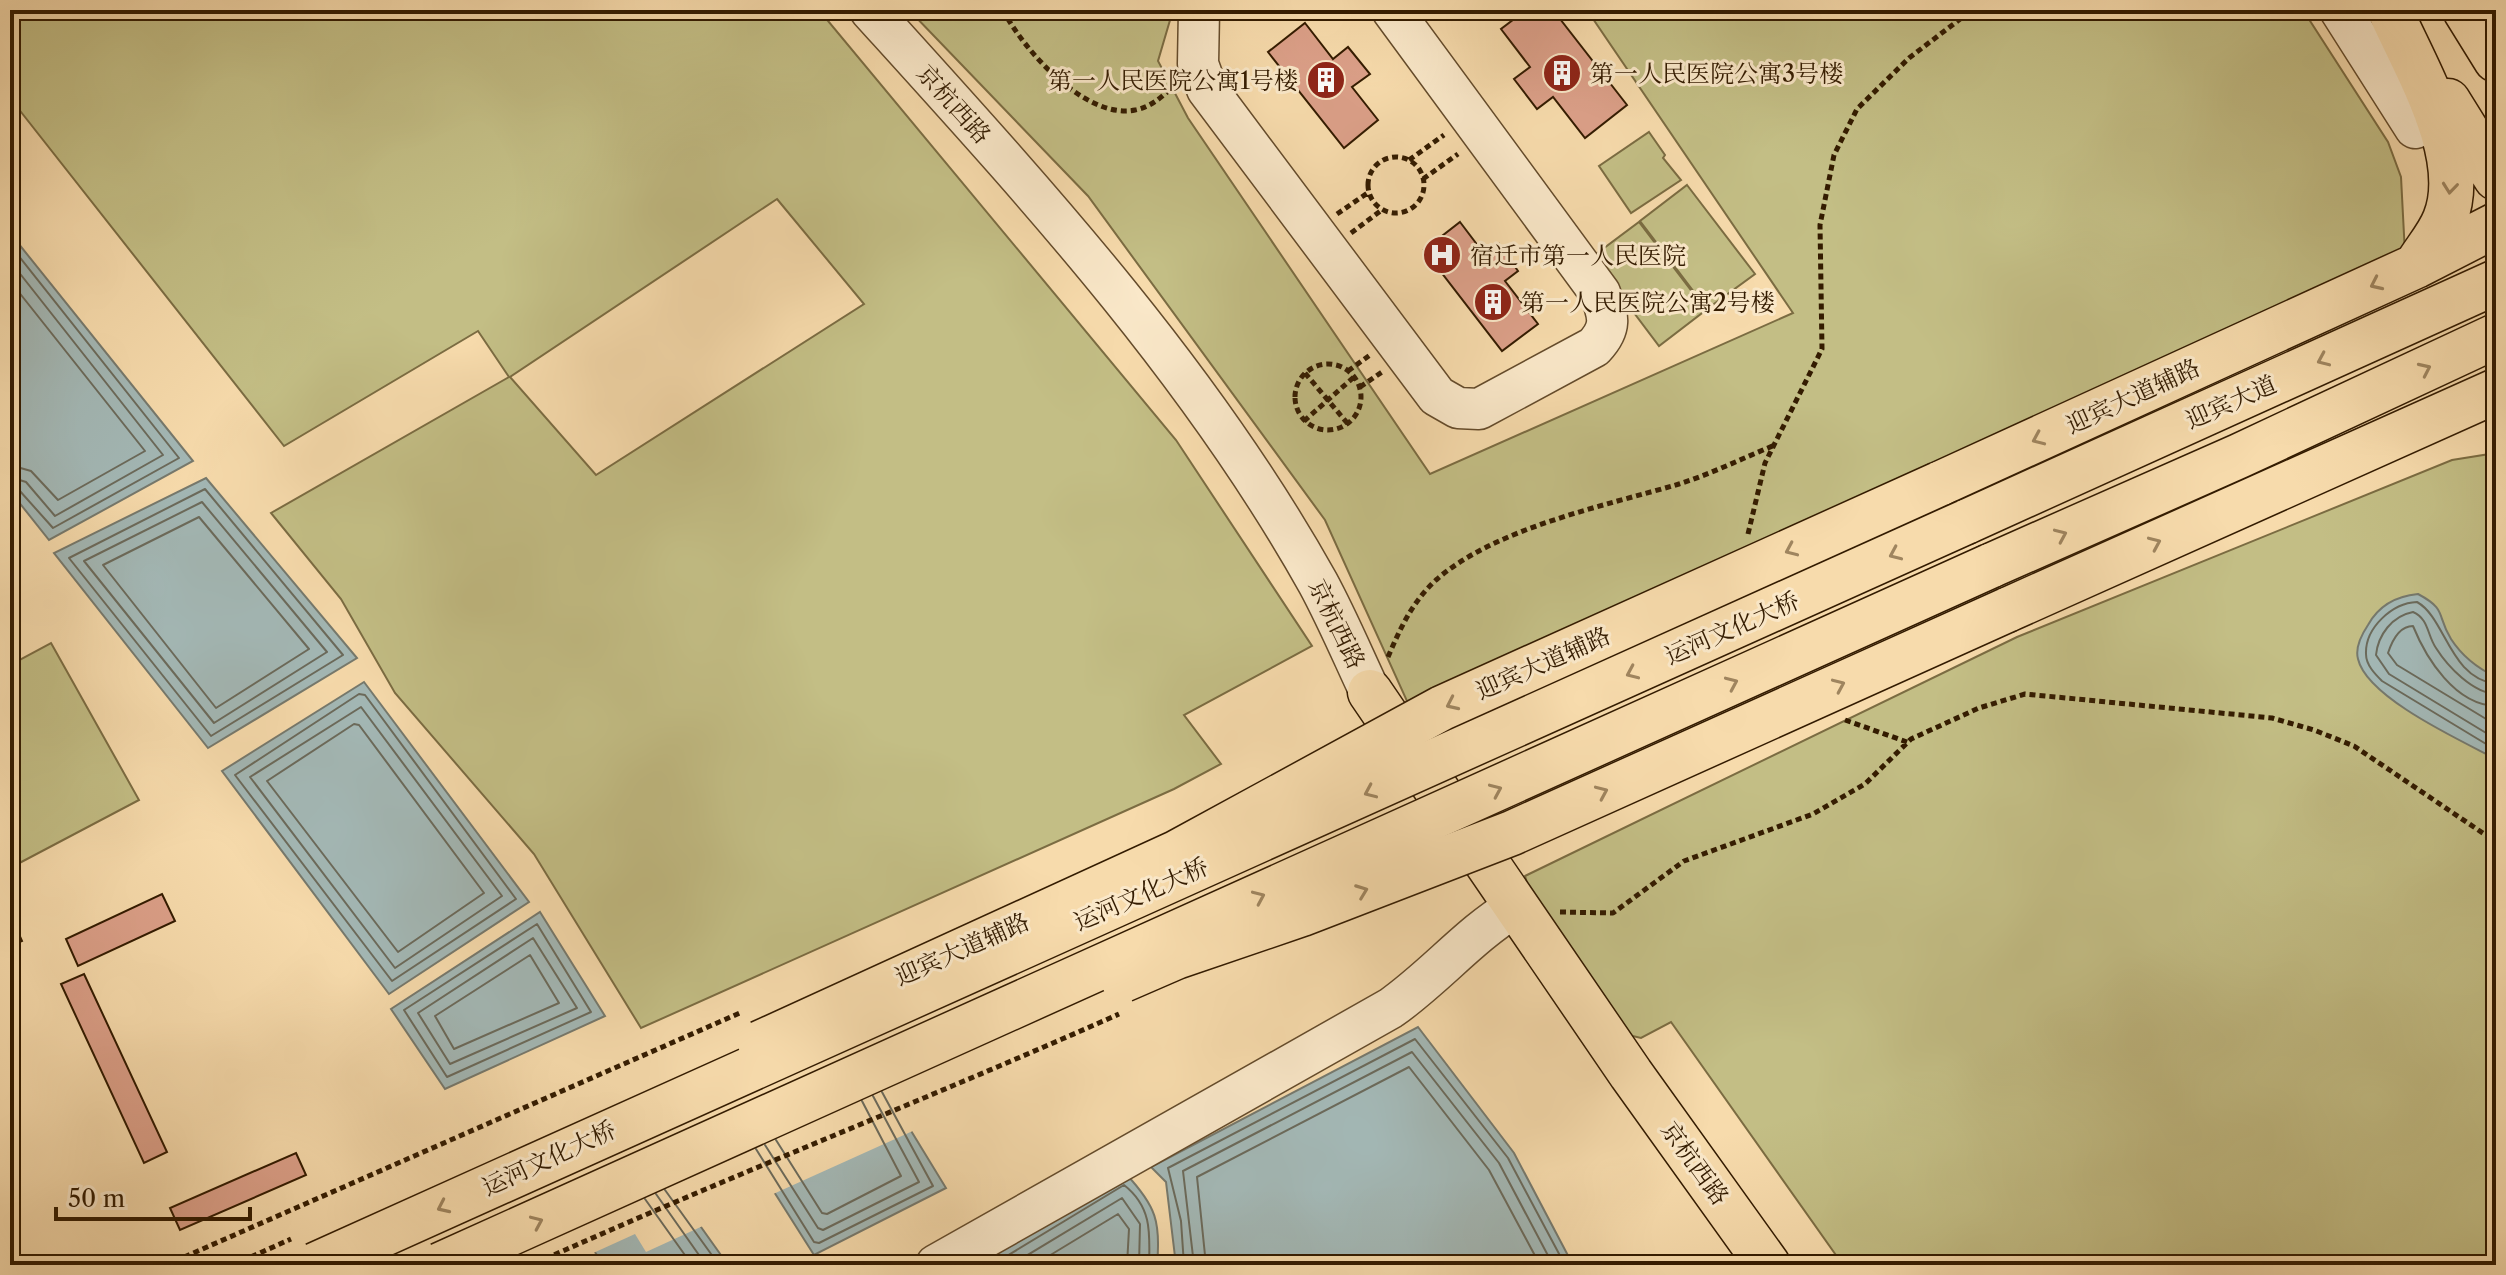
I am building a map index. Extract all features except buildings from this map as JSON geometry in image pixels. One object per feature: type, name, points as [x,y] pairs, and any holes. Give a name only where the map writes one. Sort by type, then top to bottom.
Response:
[{"type":"main road","points":[[2391,10],[2496,178]]},
{"type":"main road","points":[[2391,10],[2446,138],[2452,178],[2446,218],[2416,266]]},
{"type":"main road","points":[[2465,10],[2496,60]]},
{"type":"main road","points":[[2472,10],[2496,41]]},
{"type":"main road","name":"迎宾大道辅路","points":[[606,1132],[665,1090],[831,1008],[1176,853],[1442,708],[2416,266],[2496,225]]},
{"type":"main road","name":"迎宾大道","points":[[1966,522],[2496,282]]},
{"type":"main road","name":"运河文化大桥","points":[[440,1265],[2239,456],[2496,336]]},
{"type":"main road","points":[[639,1177],[755,1138],[1176,957],[1302,914],[1512,833],[2496,391]]},
{"type":"main road","points":[[2452,411],[2496,404]]},
{"type":"main road","name":"运河文化大桥","points":[[315,1265],[1966,522]]},
{"type":"main road","name":"京杭西路","points":[[1370,692],[1515,907],[1768,1265]]},
{"type":"street","name":"京杭西路","points":[[870,10],[1096,266],[1236,450],[1319,584],[1370,692]]},
{"type":"street","points":[[1199,10],[1201,71],[1207,89],[1437,396],[1458,408],[1479,409],[1594,347],[1607,333],[1610,317],[1600,293],[1392,10]]},
{"type":"street","points":[[2340,10],[2415,128]]},
{"type":"street","points":[[936,1265],[1391,1008],[1429,981],[1485,925],[1515,907]]},
{"type":"path","points":[[1003,10],[1016,35],[1039,63],[1086,98],[1112,107],[1131,112],[1150,106],[1178,83],[1201,71]]},
{"type":"path","points":[[1744,550],[1765,463],[1822,349],[1820,225],[1834,155],[1857,109],[1909,58],[1972,10]]},
{"type":"path","points":[[1476,125],[1423,179],[1420,201],[1405,212],[1387,212],[1372,200],[1368,183],[1375,166],[1391,158],[1409,160],[1476,125]]},
{"type":"path","points":[[1409,160],[1423,179]]},
{"type":"path","points":[[1327,364],[1338,365],[1354,377],[1362,398],[1359,409],[1348,424],[1324,431],[1304,421],[1294,401],[1295,390],[1305,373],[1327,364]]},
{"type":"path","points":[[1305,373],[1348,424]]},
{"type":"path","points":[[1304,421],[1354,377]]},
{"type":"path","points":[[1370,692],[1410,609],[1436,580],[1471,556],[1551,522],[1682,483],[1775,445]]},
{"type":"path","points":[[1515,907],[1588,915],[1613,913],[1684,861],[1826,807],[1865,784],[1907,742],[1979,708],[2025,694],[2272,718],[2354,746],[2496,842]]},
{"type":"path","points":[[1840,718],[1907,742]]},
{"type":"shaded area","points":[[10,10],[819,10],[1176,440],[1312,646],[1184,715],[1221,764],[1174,789],[641,1028],[534,854],[395,693],[341,599],[271,513],[509,377],[478,331],[284,446],[10,98]],"holes":[[[777,199],[864,304],[596,475],[510,377]]]},
{"type":"shaded area","points":[[909,10],[1173,10],[1158,61],[1188,118],[1430,474],[1793,313],[1587,10],[2303,10],[2388,142],[2401,177],[2405,254],[1416,721],[1325,520],[1088,196]]},
{"type":"shaded area","points":[[1649,132],[1665,155],[1663,158],[1681,180],[1631,213],[1599,166]]},
{"type":"shaded area","points":[[1687,185],[1755,274],[1707,309],[1640,221]]},
{"type":"shaded area","points":[[1639,222],[1706,310],[1659,346],[1592,257]]},
{"type":"shaded area","points":[[2496,453],[2496,1265],[1843,1265],[1671,1022],[1641,1038],[1620,1033],[1531,897],[1525,876],[2017,637],[2452,460]]},
{"type":"shaded area","points":[[51,643],[139,800],[10,868],[10,665]]},
{"type":"water","points":[[10,233],[193,461],[49,540],[10,491]]},
{"type":"water","points":[[206,478],[357,658],[208,748],[54,553]]},
{"type":"water","points":[[2418,594],[2438,609],[2451,639],[2460,651],[2496,677],[2496,759],[2418,717],[2379,689],[2365,674],[2357,650],[2372,618],[2396,599]]},
{"type":"water","points":[[364,682],[529,902],[389,994],[222,771]]},
{"type":"water","points":[[540,912],[605,1016],[445,1089],[391,1009]]},
{"type":"water","points":[[1418,1027],[1514,1153],[1573,1265],[1176,1265],[1166,1182],[1151,1167]]},
{"type":"water","points":[[716,1100],[905,1121],[946,1188],[814,1255]]},
{"type":"water","points":[[627,1123],[728,1265],[604,1265],[543,1178]]},
{"type":"water","points":[[1126,1174],[1144,1196],[1154,1215],[1158,1237],[1157,1265],[976,1265]]},
{"type":"pier","points":[[869,1040],[915,1130],[771,1195],[713,1102]]},
{"type":"pier","points":[[630,1121],[705,1225],[646,1252],[635,1234],[591,1254],[540,1181]]},
{"type":"place","name":"第一人民医院公寓3号楼","points":[[1562,73]]},
{"type":"place","name":"第一人民医院公寓1号楼","points":[[1326,80]]},
{"type":"place","name":"宿迁市第一人民医院","points":[[1442,255]]},
{"type":"place","name":"第一人民医院公寓2号楼","points":[[1493,302]]}]
